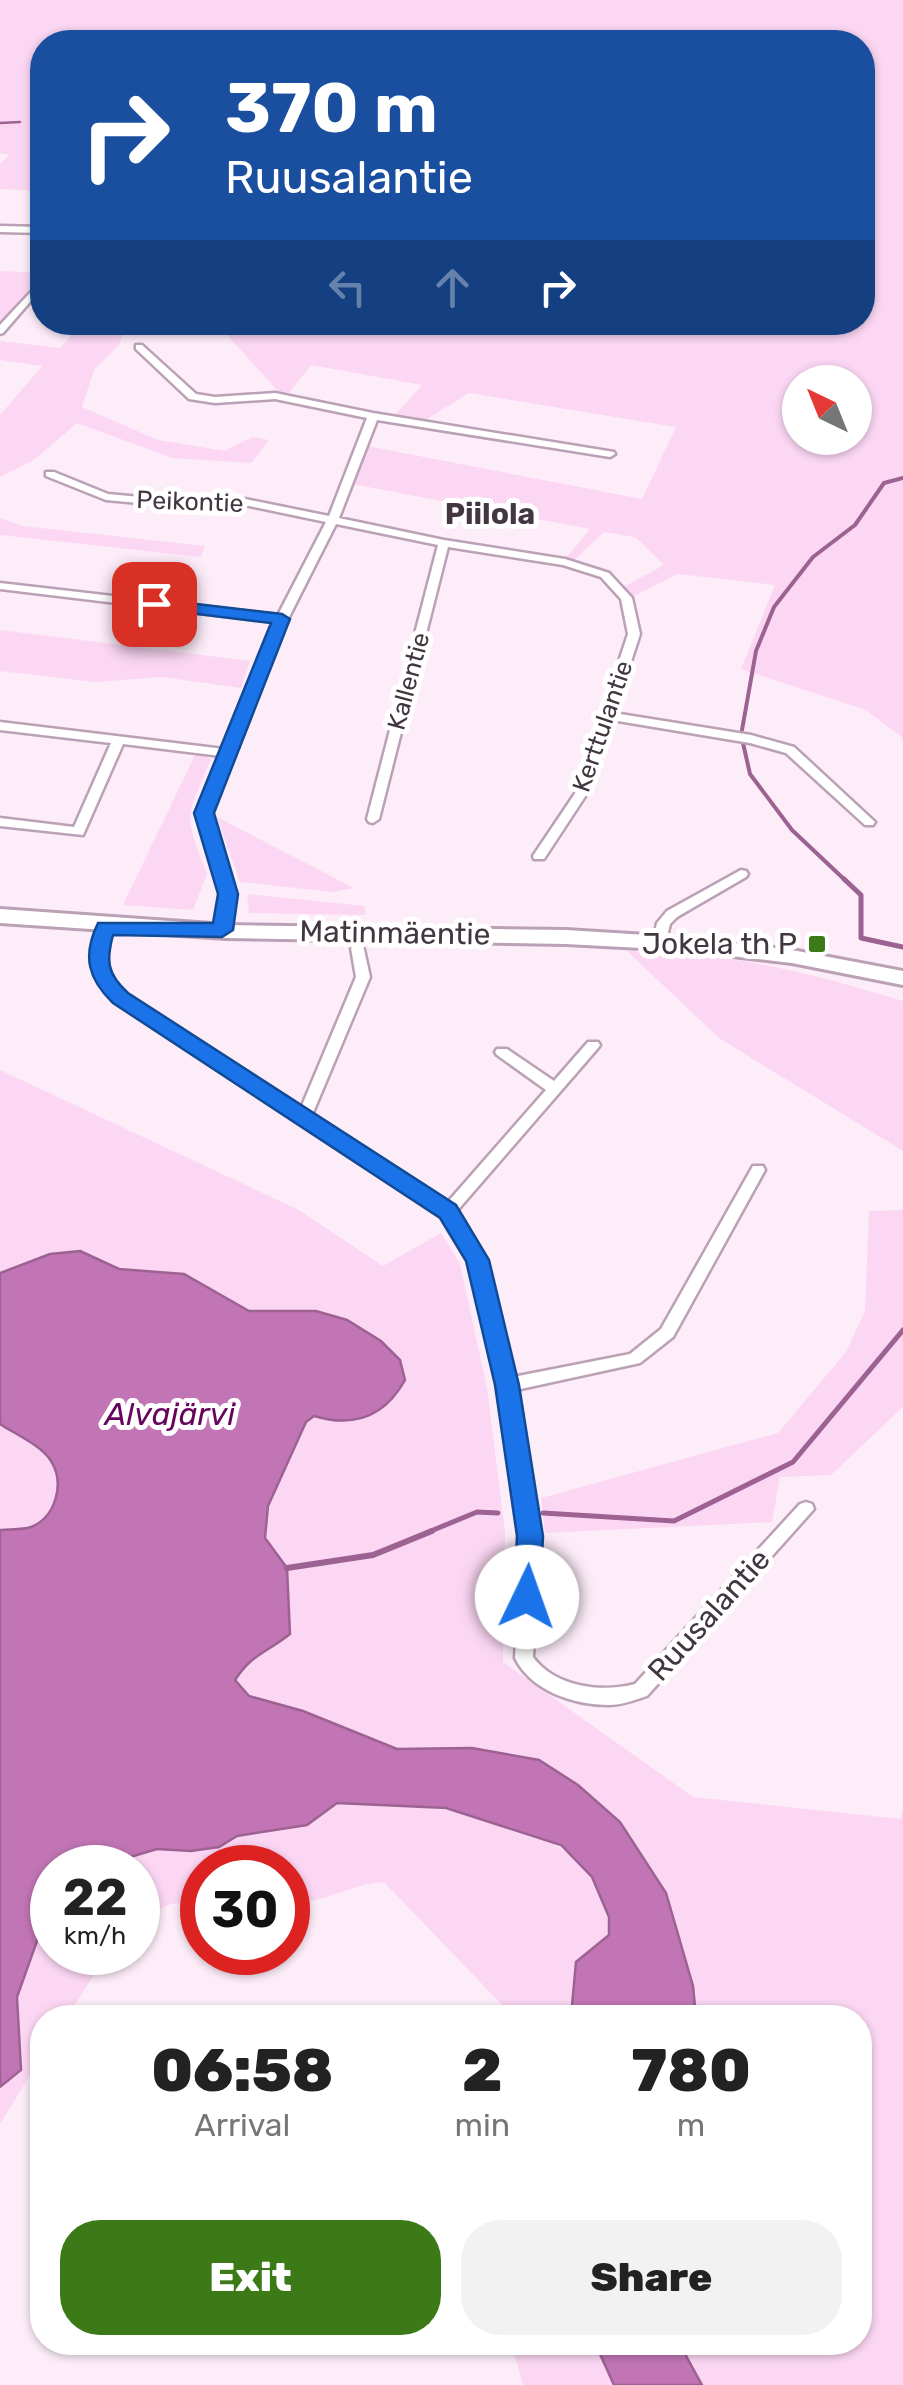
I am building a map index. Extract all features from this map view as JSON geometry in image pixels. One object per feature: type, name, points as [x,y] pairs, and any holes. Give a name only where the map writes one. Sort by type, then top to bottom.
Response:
[{"type":"main road","name":"Matinmäentie","points":[[0,916],[105,928],[439,932],[660,942],[903,978]]},
{"type":"main road","name":"Matinmäentie","points":[[790,959],[903,991]]},
{"type":"street","points":[[0,229],[30,230]]},
{"type":"street","points":[[0,330],[30,297]]},
{"type":"street","points":[[138,346],[194,397],[214,400],[276,396],[373,416],[610,454]]},
{"type":"street","points":[[222,930],[228,894],[204,813],[282,619],[332,521],[373,416]]},
{"type":"street","name":"Peikontie","points":[[50,474],[106,497],[194,506],[235,500],[332,521]]},
{"type":"street","name":"Kerttulantie","points":[[332,521],[565,562],[605,575],[626,598],[634,634],[582,792],[539,856]]},
{"type":"street","name":"Kallentie","points":[[372,819],[444,543]]},
{"type":"street","points":[[0,586],[282,619]]},
{"type":"street","points":[[607,716],[751,738],[790,750],[869,822]]},
{"type":"street","points":[[0,726],[228,752]]},
{"type":"street","points":[[0,822],[78,832],[118,742]]},
{"type":"street","points":[[660,942],[664,923],[672,914],[741,874]]},
{"type":"street","name":"Ruusalantie","points":[[105,928],[96,960],[105,983],[121,998],[448,1212],[477,1260],[507,1385],[530,1536],[524,1658],[530,1672],[543,1681],[610,1697],[641,1690],[806,1509]]},
{"type":"street","points":[[306,1116],[363,977],[358,948]]},
{"type":"street","points":[[448,1212],[593,1045]]},
{"type":"street","points":[[502,1052],[555,1089]]},
{"type":"street","points":[[507,1385],[634,1359],[667,1333],[758,1170]]},
{"type":"shaded area","points":[[0,0],[903,0],[903,738],[866,710],[741,669],[775,585],[678,574],[630,598],[620,589],[664,565],[635,537],[604,532],[572,562],[564,560],[590,529],[352,484],[367,446],[642,499],[676,427],[469,393],[424,421],[394,416],[422,385],[311,365],[289,393],[278,391],[227,335],[875,335],[875,30],[30,30],[30,190],[0,189],[0,164],[9,155],[0,153]]},
{"type":"shaded area","points":[[0,271],[30,272],[30,288],[0,325]]},
{"type":"shaded area","points":[[71,335],[123,335],[118,346],[94,370],[82,407],[158,440],[225,451],[252,437],[269,440],[251,463],[172,458],[77,423],[34,460],[0,477],[0,415],[42,366],[0,360],[0,341],[60,348]]},
{"type":"shaded area","points":[[0,518],[23,526],[205,546],[201,557],[0,535]]},
{"type":"shaded area","points":[[0,630],[250,661],[241,688],[161,677],[95,682],[0,671]]},
{"type":"shaded area","points":[[196,753],[211,759],[192,805],[191,827],[207,874],[193,910],[123,905]]},
{"type":"shaded area","points":[[217,817],[354,888],[333,892],[240,882]]},
{"type":"shaded area","points":[[247,894],[365,906],[365,915],[249,913]]},
{"type":"shaded area","points":[[627,951],[701,955],[767,966],[903,1001],[903,1151],[719,1038]]},
{"type":"shaded area","points":[[0,1070],[297,1209],[383,1266],[441,1233],[460,1264],[487,1388],[505,1531],[503,1662],[693,1797],[901,1819],[903,1809],[903,2385],[702,2385],[686,2355],[872,2355],[872,2005],[693,2005],[666,1893],[620,1822],[434,1750],[397,1749],[303,1711],[249,1696],[235,1680],[250,1658],[271,1649],[287,1568],[265,1538],[268,1507],[306,1422],[314,1416],[318,1312],[249,1311],[184,1274],[0,1311]]},
{"type":"shaded area","points":[[903,1210],[903,1407],[831,1475],[780,1477],[772,1522],[545,1533],[541,1498],[778,1433],[846,1352],[865,1311],[869,1211]]},
{"type":"shaded area","points":[[0,1392],[42,1430],[54,1455],[58,1478],[55,1501],[45,1519],[29,1527],[0,1530]]},
{"type":"shaded area","points":[[337,1803],[417,1807],[506,1823],[546,1839],[579,1863],[601,1894],[609,1935],[576,1962],[572,2005],[502,2005],[384,1882],[310,1900],[310,1845],[222,1845],[237,1836],[307,1825]]},
{"type":"shaded area","points":[[160,1849],[180,1850],[180,1903],[160,1909]]},
{"type":"shaded area","points":[[30,1961],[30,1975],[94,1975],[75,2005],[30,2005],[30,2075],[0,2124],[0,2070],[21,2069],[17,1997]]},
{"type":"shaded area","points":[[514,2355],[600,2355],[614,2385],[523,2385]]},
{"type":"water","name":"Alvajärvi","points":[[80,1251],[119,1269],[184,1274],[249,1311],[316,1311],[347,1320],[381,1341],[400,1360],[405,1380],[378,1410],[355,1419],[314,1416],[306,1422],[268,1506],[265,1538],[287,1568],[290,1634],[254,1659],[235,1680],[249,1696],[303,1711],[397,1749],[472,1748],[539,1760],[578,1785],[620,1822],[666,1893],[695,2005],[572,2005],[576,1962],[609,1935],[609,1917],[592,1877],[561,1845],[446,1808],[337,1803],[307,1825],[237,1836],[222,1845],[180,1845],[180,1850],[160,1849],[160,1845],[30,1845],[30,1961],[17,1997],[21,2070],[0,2087],[0,1530],[27,1528],[47,1516],[56,1498],[57,1479],[47,1455],[0,1424],[0,1273],[50,1254]]},
{"type":"water","points":[[600,2355],[686,2355],[702,2385],[614,2385]]},
{"type":"waterway","points":[[0,123],[20,122]]},
{"type":"waterway","points":[[742,730],[756,651],[774,607],[813,557],[855,525],[884,483],[903,478]]},
{"type":"waterway","points":[[743,743],[750,774],[792,830],[846,881]]},
{"type":"waterway","points":[[844,879],[861,895],[861,938],[903,947]]},
{"type":"waterway","points":[[543,1513],[674,1521],[793,1462],[903,1330]]},
{"type":"waterway","points":[[426,1533],[477,1512],[498,1513]]},
{"type":"waterway","points":[[287,1568],[373,1555],[432,1531]]},
{"type":"place","name":"Jokela th P","points":[[817,944]]},
{"type":"district","name":"Piilola","points":[[490,514]]},
{"type":"route","points":[[154,604],[282,619],[204,813],[228,894],[222,930],[105,928],[96,960],[105,983],[121,998],[448,1212],[477,1260],[507,1385],[530,1536],[527,1597]]}]
